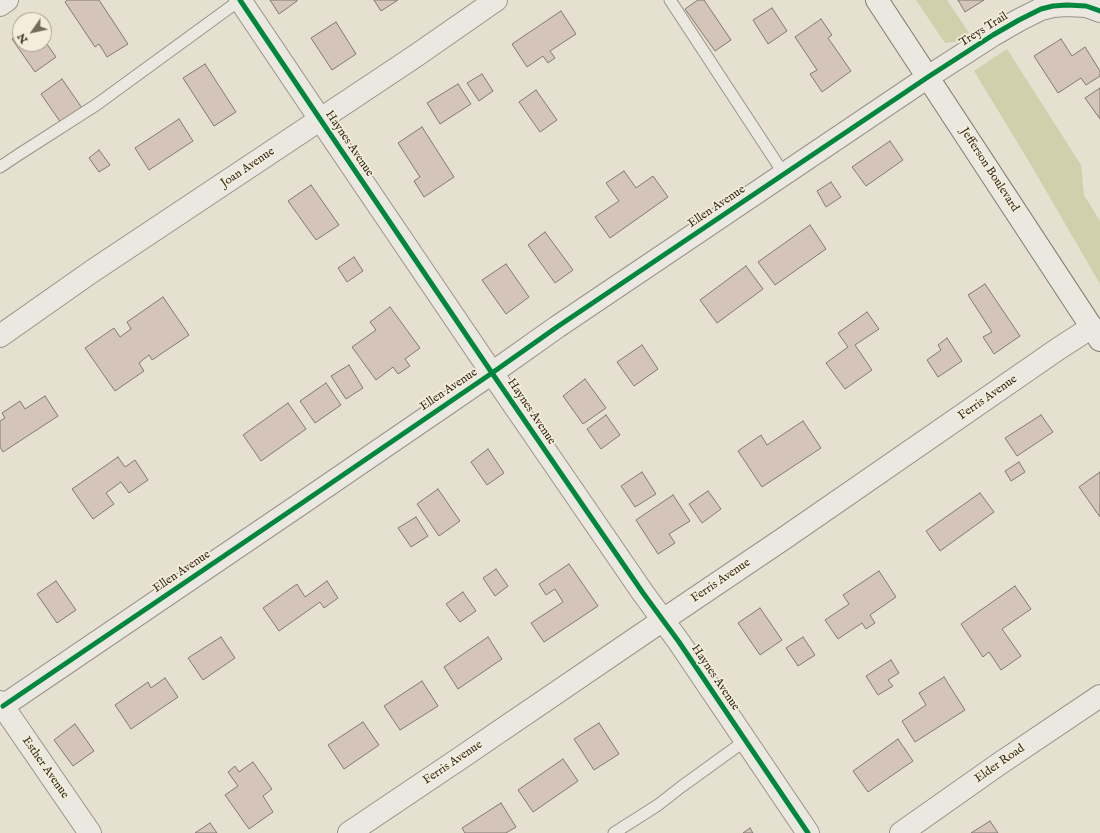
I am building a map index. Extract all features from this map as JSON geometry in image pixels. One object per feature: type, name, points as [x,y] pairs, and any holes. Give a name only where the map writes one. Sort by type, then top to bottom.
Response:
[{"type":"street","points":[[0,5],[7,0]]},
{"type":"street","name":"Haynes Avenue","points":[[240,0],[492,373],[746,740],[808,833]]},
{"type":"street","name":"Joan Avenue","points":[[0,336],[91,272],[414,57],[496,0]]},
{"type":"street","name":"Jefferson Boulevard","points":[[877,0],[1096,334]]},
{"type":"street","name":"Treys Trail","points":[[928,77],[1000,31],[1041,9],[1067,4],[1086,6],[1100,11]]},
{"type":"street","name":"Ellen Avenue","points":[[1,704],[928,77]]},
{"type":"street","name":"Ferris Avenue","points":[[349,833],[779,542],[1096,334]]},
{"type":"street","name":"Elder Road","points":[[901,833],[999,764],[1100,696]]},
{"type":"street","name":"Esther Avenue","points":[[1,704],[90,833]]},
{"type":"lane","points":[[0,167],[96,105],[240,0]]},
{"type":"lane","points":[[670,0],[784,174]]},
{"type":"lane","points":[[614,833],[658,805],[746,740]]},
{"type":"green space","points":[[916,0],[947,0],[969,33],[955,42],[945,43]]},
{"type":"green space","points":[[1007,49],[1081,165],[1084,195],[1100,221],[1100,284],[1031,165],[974,71]]},
{"type":"building","points":[[67,0],[99,0],[128,44],[107,57],[99,44],[95,47],[65,2]]},
{"type":"building","points":[[270,0],[297,0],[297,1],[279,14]]},
{"type":"building","points":[[374,0],[398,0],[381,11]]},
{"type":"building","points":[[698,0],[704,0],[731,40],[715,51],[685,9]]},
{"type":"building","points":[[958,0],[984,0],[965,12]]},
{"type":"building","points":[[772,8],[787,31],[768,44],[753,20]]},
{"type":"building","points":[[561,11],[576,34],[550,51],[555,58],[548,63],[543,56],[527,67],[512,44]]},
{"type":"building","points":[[821,19],[832,35],[828,38],[851,71],[822,92],[810,74],[817,70],[795,37]]},
{"type":"building","points":[[336,22],[356,54],[332,70],[311,38]]},
{"type":"building","points":[[1061,39],[1072,56],[1085,47],[1100,71],[1100,76],[1086,85],[1081,78],[1058,93],[1034,56]]},
{"type":"building","points":[[52,51],[56,57],[35,72],[21,52]]},
{"type":"building","points":[[205,64],[236,112],[214,126],[183,78]]},
{"type":"building","points":[[482,74],[493,91],[479,101],[467,83]]},
{"type":"building","points":[[62,79],[82,108],[61,123],[41,94]]},
{"type":"building","points":[[458,84],[471,104],[440,124],[427,103]]},
{"type":"building","points":[[1100,88],[1100,119],[1085,98]]},
{"type":"building","points":[[536,90],[557,120],[540,132],[519,102]]},
{"type":"building","points":[[179,119],[193,141],[149,170],[135,148]]},
{"type":"building","points":[[422,127],[454,177],[424,197],[414,181],[420,177],[398,143]]},
{"type":"building","points":[[890,141],[903,160],[866,186],[852,167]]},
{"type":"building","points":[[99,150],[110,165],[99,172],[89,158]]},
{"type":"building","points":[[624,171],[636,188],[653,176],[668,197],[610,238],[595,217],[619,201],[606,183]]},
{"type":"building","points":[[831,182],[841,197],[826,207],[817,191]]},
{"type":"building","points":[[311,185],[339,225],[316,240],[288,201]]},
{"type":"building","points":[[810,225],[826,249],[775,285],[758,262]]},
{"type":"building","points":[[545,232],[573,270],[555,283],[528,245]]},
{"type":"building","points":[[354,257],[363,271],[347,282],[338,268]]},
{"type":"building","points":[[506,264],[529,297],[506,314],[482,280]]},
{"type":"building","points":[[746,266],[763,289],[717,323],[700,300]]},
{"type":"building","points":[[985,284],[1020,336],[994,354],[983,337],[992,332],[968,295]]},
{"type":"building","points":[[163,297],[189,335],[152,360],[149,355],[139,363],[144,371],[115,391],[85,348],[114,328],[120,337],[131,329],[127,322]]},
{"type":"building","points":[[390,307],[420,348],[405,359],[410,366],[398,374],[393,367],[376,380],[352,347],[376,330],[370,322]]},
{"type":"building","points":[[867,312],[879,329],[855,345],[872,370],[845,389],[826,363],[848,347],[838,333]]},
{"type":"building","points":[[947,338],[962,361],[938,377],[927,360],[941,350],[938,345]]},
{"type":"building","points":[[642,345],[658,369],[634,386],[617,362]]},
{"type":"building","points":[[349,365],[363,388],[346,399],[331,376]]},
{"type":"building","points":[[585,379],[606,408],[583,424],[563,396]]},
{"type":"building","points":[[326,383],[341,405],[315,423],[300,401]]},
{"type":"building","points":[[45,396],[58,416],[3,452],[0,447],[0,421],[5,418],[2,413],[20,401],[25,409]]},
{"type":"building","points":[[288,403],[306,429],[261,461],[243,435]]},
{"type":"building","points":[[606,415],[620,435],[601,449],[587,429]]},
{"type":"building","points":[[1041,415],[1053,432],[1017,456],[1005,438]]},
{"type":"building","points":[[803,421],[821,448],[762,487],[738,451],[761,435],[767,445]]},
{"type":"building","points":[[488,449],[504,473],[487,485],[471,462]]},
{"type":"building","points":[[118,457],[125,467],[135,460],[148,480],[129,493],[121,482],[106,493],[114,504],[93,519],[72,489]]},
{"type":"building","points":[[1019,462],[1025,472],[1011,481],[1005,471]]},
{"type":"building","points":[[642,472],[656,494],[635,507],[621,486]]},
{"type":"building","points":[[1100,472],[1100,517],[1079,487]]},
{"type":"building","points":[[438,489],[460,521],[439,536],[417,504]]},
{"type":"building","points":[[708,491],[721,509],[702,523],[689,504]]},
{"type":"building","points":[[980,493],[994,512],[940,551],[926,531]]},
{"type":"building","points":[[673,495],[690,521],[669,534],[675,543],[658,554],[636,520]]},
{"type":"building","points":[[416,517],[428,536],[411,547],[398,528]]},
{"type":"building","points":[[569,564],[598,606],[544,642],[531,623],[563,602],[555,589],[546,595],[539,584]]},
{"type":"building","points":[[496,569],[508,586],[495,596],[483,578]]},
{"type":"building","points":[[879,571],[896,597],[870,615],[875,623],[866,629],[862,623],[838,639],[825,620],[849,604],[843,595]]},
{"type":"building","points":[[56,581],[76,610],[57,623],[37,594]]},
{"type":"building","points":[[327,581],[338,598],[324,608],[320,602],[279,631],[263,608],[297,584],[305,597]]},
{"type":"building","points":[[1015,586],[1031,609],[1002,629],[1021,656],[1001,670],[989,652],[983,657],[961,624]]},
{"type":"building","points":[[463,592],[476,611],[460,622],[446,604]]},
{"type":"building","points":[[760,608],[782,640],[760,655],[738,623]]},
{"type":"building","points":[[221,637],[235,658],[203,680],[188,658]]},
{"type":"building","points":[[488,637],[502,659],[458,689],[444,667]]},
{"type":"building","points":[[803,637],[815,655],[798,666],[786,648]]},
{"type":"building","points":[[891,660],[899,673],[888,680],[893,686],[878,695],[866,676]]},
{"type":"building","points":[[944,677],[965,710],[915,742],[902,721],[926,705],[919,693]]},
{"type":"building","points":[[165,678],[178,697],[131,729],[115,705],[148,682],[151,688]]},
{"type":"building","points":[[422,681],[438,706],[400,730],[384,706]]},
{"type":"building","points":[[363,722],[379,745],[344,769],[328,745]]},
{"type":"building","points":[[599,723],[619,754],[594,770],[574,739]]},
{"type":"building","points":[[75,724],[94,751],[73,766],[54,740]]},
{"type":"building","points":[[898,739],[913,761],[868,792],[853,771]]},
{"type":"building","points":[[563,759],[578,781],[533,812],[518,790]]},
{"type":"building","points":[[253,762],[272,789],[263,796],[273,812],[249,829],[225,795],[238,786],[228,772],[235,766],[239,772]]},
{"type":"building","points":[[501,803],[516,827],[506,833],[465,833],[462,828]]},
{"type":"building","points":[[990,821],[998,833],[971,833]]},
{"type":"building","points":[[210,823],[217,833],[195,833]]},
{"type":"building","points":[[750,828],[753,833],[743,833]]},
{"type":"cycle path","points":[[240,0],[492,373],[643,593],[679,642],[808,833]]},
{"type":"cycle path","points":[[3,706],[302,503],[557,327],[928,77],[993,35],[1041,9],[1053,6],[1086,6],[1100,11]]}]
